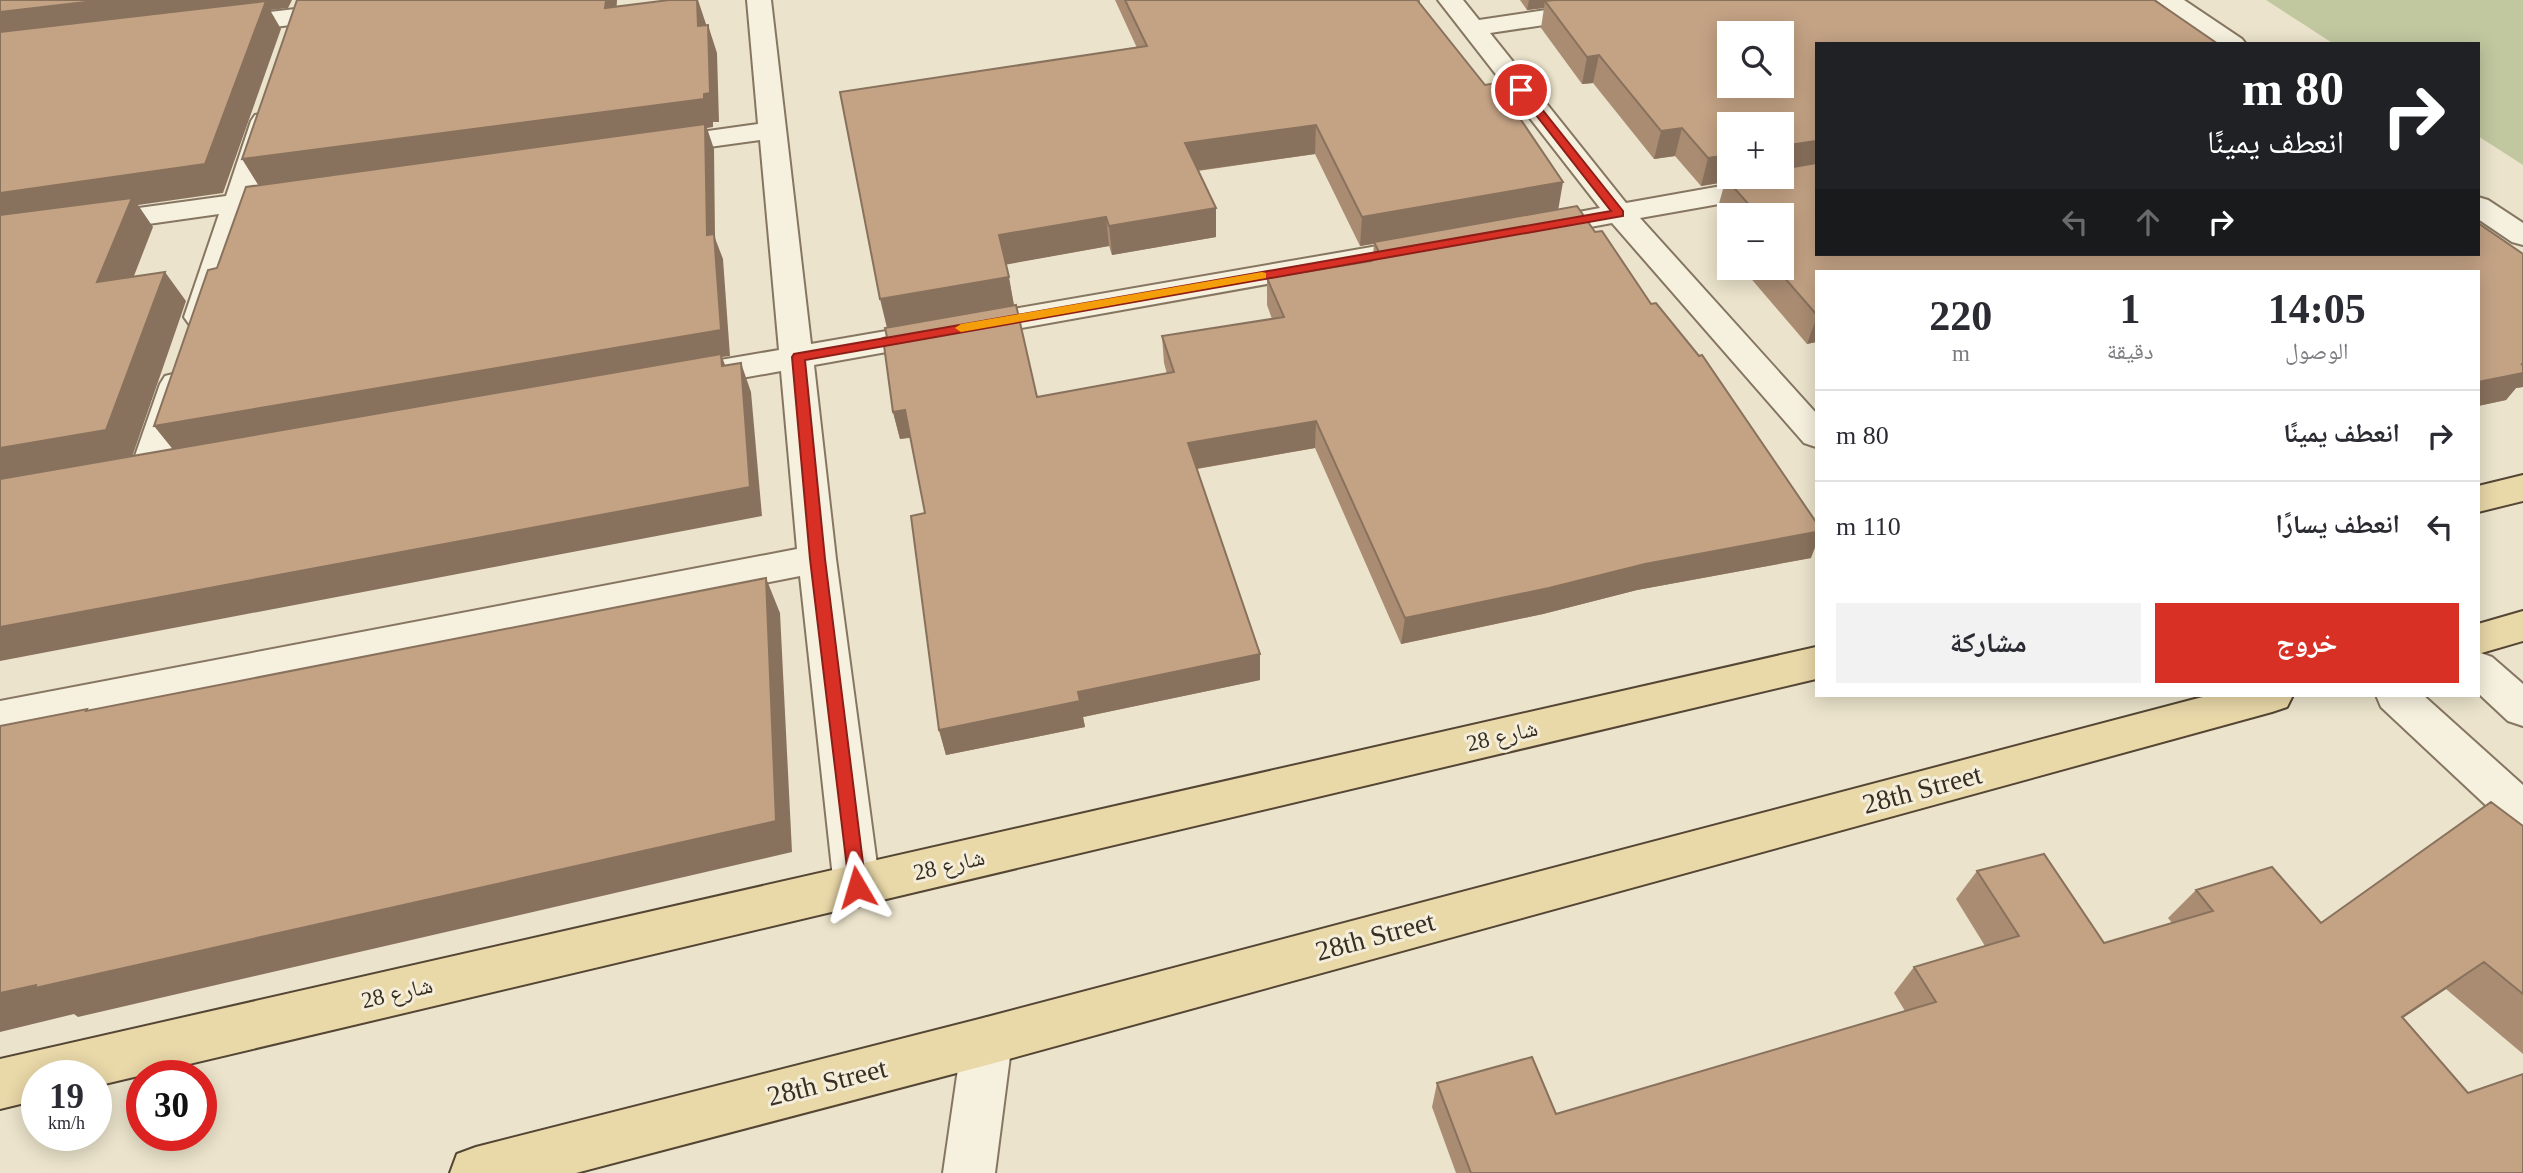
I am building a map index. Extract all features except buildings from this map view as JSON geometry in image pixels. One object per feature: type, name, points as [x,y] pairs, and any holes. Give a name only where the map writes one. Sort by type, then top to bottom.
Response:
[{"type":"main road","points":[[2480,499],[2523,488]]},
{"type":"main road","points":[[2480,638],[2523,626]]},
{"type":"main road","name":"شارع 28","points":[[0,1084],[1815,663]]},
{"type":"main road","name":"28th Street","points":[[476,1173],[987,1041],[2265,697]]},
{"type":"street","points":[[204,28],[299,19],[437,0]]},
{"type":"street","points":[[759,0],[817,559],[857,887]]},
{"type":"street","points":[[1450,0],[1619,213],[1815,434]]},
{"type":"street","points":[[1473,28],[1664,0]]},
{"type":"street","points":[[2168,0],[2230,42]]},
{"type":"street","points":[[147,473],[275,91]]},
{"type":"street","points":[[636,149],[774,130]]},
{"type":"street","points":[[1510,232],[1815,178]]},
{"type":"street","points":[[0,236],[320,192]]},
{"type":"street","points":[[2480,207],[2523,236]]},
{"type":"street","points":[[663,381],[1441,244]]},
{"type":"street","points":[[0,718],[817,559]]},
{"type":"street","points":[[2480,669],[2523,709]]},
{"type":"street","points":[[2398,697],[2523,812]]},
{"type":"street","points":[[969,1173],[987,1041]]},
{"type":"green space","points":[[2266,0],[2523,0],[2523,165],[2480,137],[2480,42],[2331,42]]},
{"type":"slow traffic","points":[[961,328],[1262,276]]},
{"type":"route","points":[[857,887],[817,559],[798,357],[1619,213],[1521,90]]}]
